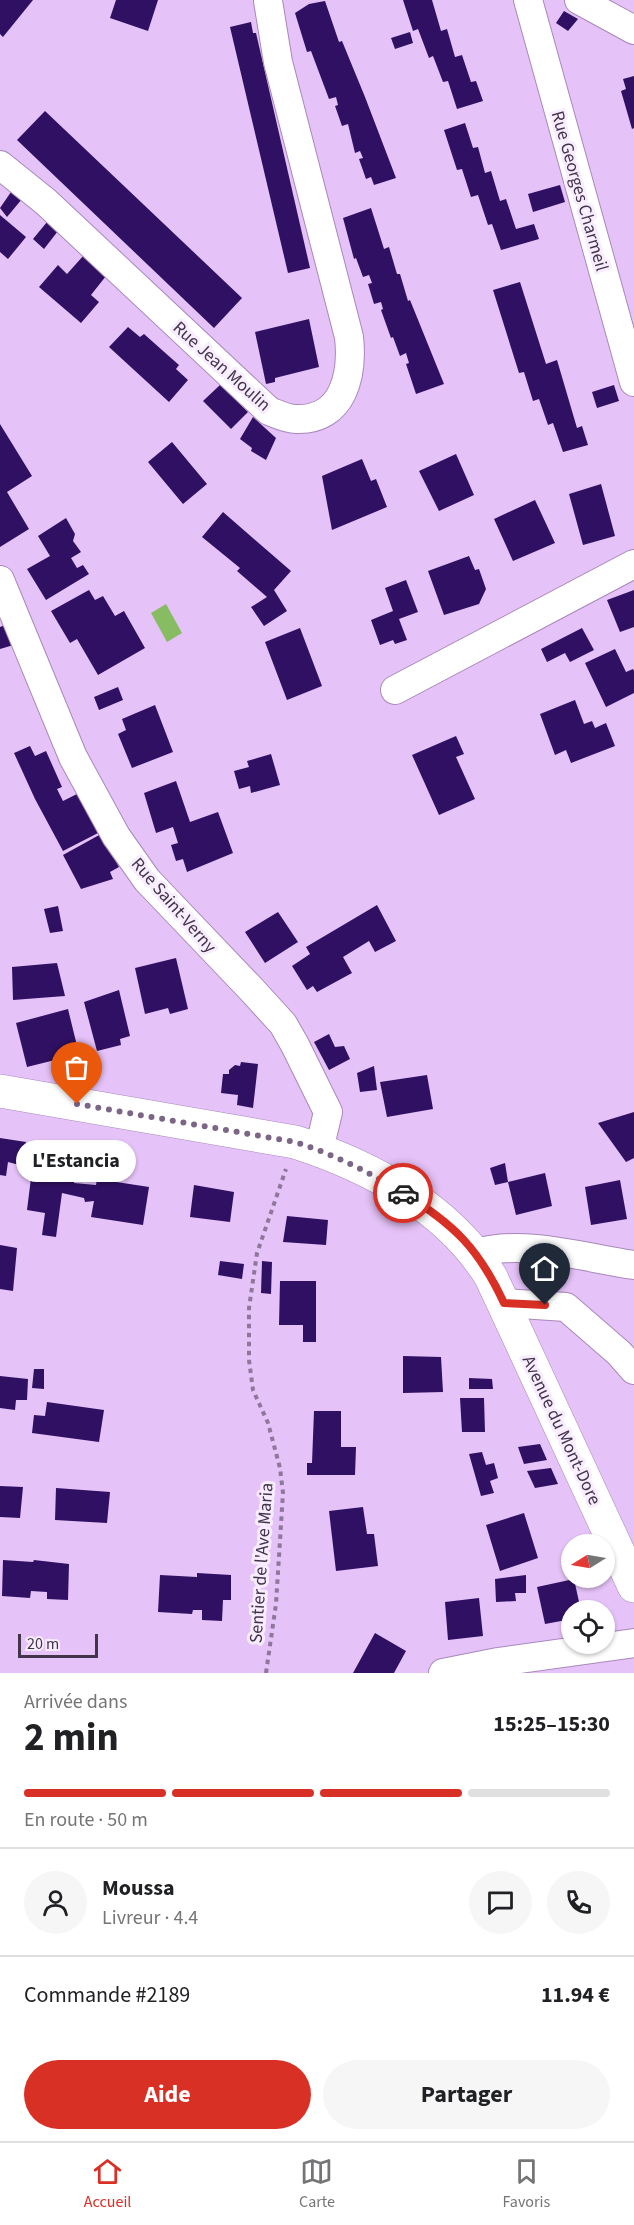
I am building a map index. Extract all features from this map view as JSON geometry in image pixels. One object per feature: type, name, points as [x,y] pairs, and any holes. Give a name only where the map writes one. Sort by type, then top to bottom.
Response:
[{"type":"main road","name":"Avenue du Mont-Dore","points":[[0,1091],[307,1146],[374,1175],[432,1210],[477,1253],[504,1303],[634,1586]]},
{"type":"street","name":"Rue Jean Moulin","points":[[0,165],[46,202],[269,411],[294,419],[313,417],[332,405],[344,392],[350,373],[350,347],[278,62],[269,0]]},
{"type":"street","name":"Rue Georges Charmeil","points":[[528,0],[634,382]]},
{"type":"street","points":[[579,0],[634,30]]},
{"type":"street","points":[[395,690],[634,564]]},
{"type":"street","name":"Rue Saint-Verny","points":[[0,580],[73,757],[116,836],[147,880],[283,1024],[296,1045],[328,1112],[307,1146]]},
{"type":"street","points":[[477,1253],[498,1247],[520,1248],[634,1265]]},
{"type":"street","points":[[504,1303],[566,1307],[620,1353],[634,1370]]},
{"type":"street","points":[[443,1673],[498,1662],[634,1643]]},
{"type":"path","name":"Sentier de l'Ave Maria","points":[[266,1673],[276,1604],[283,1493],[280,1468],[271,1434],[253,1390],[249,1360],[249,1308],[257,1253],[307,1146]]},
{"type":"shaded area","points":[[166,604],[182,633],[167,642],[151,613]]},
{"type":"building","points":[[0,0],[33,0],[3,37],[0,34]]},
{"type":"building","points":[[116,0],[158,0],[148,31],[110,18]]},
{"type":"building","points":[[403,0],[432,0],[441,31],[447,29],[455,57],[462,55],[471,82],[476,81],[483,101],[457,109],[448,81],[443,82],[433,56],[429,58],[418,29],[413,31]]},
{"type":"building","points":[[325,1],[339,42],[342,41],[396,178],[374,185],[371,177],[366,179],[359,159],[363,158],[360,151],[355,153],[348,124],[342,126],[335,106],[338,105],[336,97],[329,99],[311,51],[307,52],[295,13],[309,4]]},
{"type":"building","points":[[564,11],[578,19],[568,31],[556,23]]},
{"type":"building","points":[[251,22],[253,33],[256,33],[310,268],[288,273],[230,27]]},
{"type":"building","points":[[410,32],[413,43],[395,49],[391,38]]},
{"type":"building","points":[[634,76],[634,128],[632,129],[621,91],[626,89],[623,79]]},
{"type":"building","points":[[45,111],[242,298],[214,328],[17,140]]},
{"type":"building","points":[[465,123],[473,148],[478,147],[485,173],[491,171],[500,201],[506,199],[516,229],[534,224],[539,239],[501,250],[492,224],[488,225],[478,195],[471,197],[462,169],[457,170],[444,130]]},
{"type":"building","points":[[560,185],[565,202],[533,212],[528,194]]},
{"type":"building","points":[[11,192],[22,199],[7,217],[0,208]]},
{"type":"building","points":[[371,208],[384,249],[389,247],[397,274],[400,274],[408,301],[410,300],[444,384],[416,394],[406,364],[409,363],[406,353],[400,356],[393,337],[391,338],[381,310],[383,309],[381,302],[374,304],[368,284],[372,283],[369,275],[363,277],[356,258],[354,259],[343,218]]},
{"type":"building","points":[[0,215],[26,237],[8,259],[0,252]]},
{"type":"building","points":[[47,222],[58,231],[44,249],[33,239]]},
{"type":"building","points":[[84,255],[106,276],[91,295],[99,302],[81,323],[39,287],[58,265],[67,274]]},
{"type":"building","points":[[520,282],[546,364],[557,360],[577,428],[582,426],[588,445],[563,452],[553,423],[548,425],[539,399],[533,401],[524,372],[519,373],[493,290]]},
{"type":"building","points":[[309,319],[319,367],[275,378],[275,382],[266,384],[255,332]]},
{"type":"building","points":[[128,327],[140,337],[144,334],[179,365],[176,369],[188,380],[169,402],[109,347]]},
{"type":"building","points":[[220,385],[248,412],[231,429],[203,401]]},
{"type":"building","points":[[614,385],[619,401],[597,408],[592,392]]},
{"type":"building","points":[[253,417],[276,438],[266,460],[251,451],[252,448],[240,439]]},
{"type":"building","points":[[0,424],[32,476],[7,492],[29,529],[0,547]]},
{"type":"building","points":[[172,442],[207,484],[183,504],[148,462]]},
{"type":"building","points":[[456,454],[474,495],[439,511],[419,471]]},
{"type":"building","points":[[362,459],[371,481],[376,479],[387,507],[332,530],[322,476]]},
{"type":"building","points":[[601,484],[615,536],[583,545],[569,494]]},
{"type":"building","points":[[535,500],[555,543],[513,561],[494,519]]},
{"type":"building","points":[[223,512],[291,571],[274,590],[287,611],[264,626],[251,607],[267,597],[237,571],[240,568],[202,537]]},
{"type":"building","points":[[66,518],[75,534],[73,541],[81,552],[71,558],[77,568],[83,565],[89,574],[46,600],[27,569],[50,556],[38,536]]},
{"type":"building","points":[[469,556],[475,570],[479,569],[486,589],[479,604],[444,615],[428,571]]},
{"type":"building","points":[[406,580],[418,612],[399,619],[407,640],[395,644],[393,640],[380,645],[371,620],[393,611],[385,588]]},
{"type":"building","points":[[89,590],[95,600],[103,596],[115,616],[124,611],[145,648],[98,675],[77,639],[70,643],[51,611]]},
{"type":"building","points":[[634,590],[634,627],[620,632],[607,600]]},
{"type":"building","points":[[8,624],[17,644],[0,649],[0,627]]},
{"type":"building","points":[[300,628],[322,686],[287,700],[265,642]]},
{"type":"building","points":[[582,628],[594,650],[570,662],[565,653],[547,662],[541,649]]},
{"type":"building","points":[[615,649],[626,672],[633,669],[634,671],[634,693],[606,707],[585,663]]},
{"type":"building","points":[[118,687],[123,700],[99,710],[94,697]]},
{"type":"building","points":[[575,700],[584,724],[592,721],[595,728],[606,723],[615,746],[571,763],[566,750],[555,755],[540,714]]},
{"type":"building","points":[[155,705],[173,752],[132,768],[118,734],[126,730],[122,719]]},
{"type":"building","points":[[456,736],[464,754],[456,757],[475,799],[439,815],[412,755]]},
{"type":"building","points":[[30,746],[35,756],[46,751],[62,787],[57,789],[63,801],[79,793],[100,832],[63,851],[14,753]]},
{"type":"building","points":[[271,754],[280,785],[251,793],[250,786],[239,789],[234,771],[249,767],[247,761]]},
{"type":"building","points":[[176,781],[190,822],[218,812],[233,853],[187,872],[183,859],[176,861],[171,845],[178,843],[173,827],[156,833],[144,793]]},
{"type":"building","points":[[101,834],[119,867],[110,872],[113,879],[81,889],[63,855]]},
{"type":"building","points":[[377,905],[396,941],[375,952],[369,941],[343,957],[352,973],[317,992],[313,986],[307,990],[292,966],[310,954],[306,947]]},
{"type":"building","points":[[58,906],[63,931],[50,933],[44,909]]},
{"type":"building","points":[[278,912],[298,942],[265,963],[245,932]]},
{"type":"building","points":[[176,958],[188,1009],[170,1014],[168,1008],[145,1014],[135,968]]},
{"type":"building","points":[[57,963],[65,996],[13,1000],[12,967]]},
{"type":"building","points":[[119,990],[130,1036],[120,1039],[121,1045],[97,1051],[84,1002]]},
{"type":"building","points":[[68,1009],[79,1054],[27,1067],[16,1023]]},
{"type":"building","points":[[329,1034],[335,1047],[344,1046],[350,1059],[329,1070],[314,1042]]},
{"type":"building","points":[[241,1062],[258,1064],[253,1108],[237,1105],[238,1095],[221,1093],[223,1074],[229,1074],[229,1070],[235,1065],[240,1066]]},
{"type":"building","points":[[374,1066],[377,1090],[360,1092],[357,1073]]},
{"type":"building","points":[[427,1075],[433,1109],[387,1117],[380,1082]]},
{"type":"building","points":[[634,1112],[634,1158],[626,1162],[598,1123]]},
{"type":"building","points":[[0,1138],[26,1142],[23,1166],[8,1162],[6,1176],[0,1175]]},
{"type":"building","points":[[505,1163],[508,1182],[495,1185],[490,1168]]},
{"type":"building","points":[[32,1170],[74,1176],[74,1183],[96,1185],[97,1179],[149,1187],[143,1225],[91,1217],[94,1201],[85,1202],[84,1198],[62,1193],[56,1237],[42,1235],[45,1213],[27,1210]]},
{"type":"building","points":[[545,1173],[552,1206],[516,1215],[508,1182]]},
{"type":"building","points":[[620,1180],[627,1219],[591,1225],[585,1187]]},
{"type":"building","points":[[194,1185],[234,1192],[230,1222],[190,1217]]},
{"type":"building","points":[[287,1216],[328,1220],[326,1245],[283,1242]]},
{"type":"building","points":[[0,1245],[17,1248],[13,1291],[0,1289]]},
{"type":"building","points":[[220,1261],[244,1264],[242,1279],[218,1275]]},
{"type":"building","points":[[262,1261],[272,1262],[271,1294],[261,1293]]},
{"type":"building","points":[[280,1281],[316,1281],[316,1342],[303,1342],[303,1325],[279,1325]]},
{"type":"building","points":[[403,1356],[441,1357],[443,1392],[403,1393]]},
{"type":"building","points":[[34,1369],[44,1369],[44,1389],[32,1388]]},
{"type":"building","points":[[0,1376],[28,1379],[27,1400],[16,1400],[15,1410],[0,1408]]},
{"type":"building","points":[[469,1378],[492,1379],[493,1389],[469,1389]]},
{"type":"building","points":[[460,1398],[484,1398],[485,1432],[462,1432]]},
{"type":"building","points":[[47,1402],[104,1410],[99,1442],[32,1433],[34,1415],[45,1416]]},
{"type":"building","points":[[314,1411],[341,1411],[341,1447],[356,1447],[355,1475],[307,1475],[307,1463],[312,1463]]},
{"type":"building","points":[[540,1444],[547,1460],[524,1464],[518,1447]]},
{"type":"building","points":[[482,1452],[486,1465],[494,1463],[498,1478],[490,1481],[494,1493],[481,1496],[469,1454]]},
{"type":"building","points":[[551,1468],[558,1484],[535,1488],[527,1471]]},
{"type":"building","points":[[0,1486],[23,1487],[20,1518],[0,1517]]},
{"type":"building","points":[[56,1488],[110,1492],[107,1523],[55,1520]]},
{"type":"building","points":[[363,1507],[367,1534],[374,1534],[378,1566],[336,1571],[329,1511]]},
{"type":"building","points":[[524,1513],[538,1558],[500,1571],[486,1525]]},
{"type":"building","points":[[3,1560],[33,1562],[34,1560],[69,1564],[68,1600],[47,1599],[47,1592],[31,1591],[30,1598],[2,1596]]},
{"type":"building","points":[[197,1573],[231,1575],[231,1600],[223,1600],[222,1621],[202,1620],[202,1610],[193,1610],[192,1614],[158,1612],[160,1575],[197,1577]]},
{"type":"building","points":[[526,1575],[526,1593],[515,1593],[516,1601],[496,1602],[495,1579]]},
{"type":"building","points":[[561,1582],[561,1588],[576,1588],[579,1600],[561,1600],[561,1621],[545,1624],[537,1587]]},
{"type":"building","points":[[479,1598],[483,1636],[448,1640],[445,1602]]},
{"type":"building","points":[[375,1633],[406,1651],[394,1673],[353,1673]]},
{"type":"way so far","points":[[77,1104],[295,1142],[319,1150],[374,1175],[403,1193]]},
{"type":"place","name":"L'Estancia","points":[[77,1104]]},
{"type":"route","points":[[403,1193],[432,1210],[477,1253],[504,1303],[545,1305]]}]
